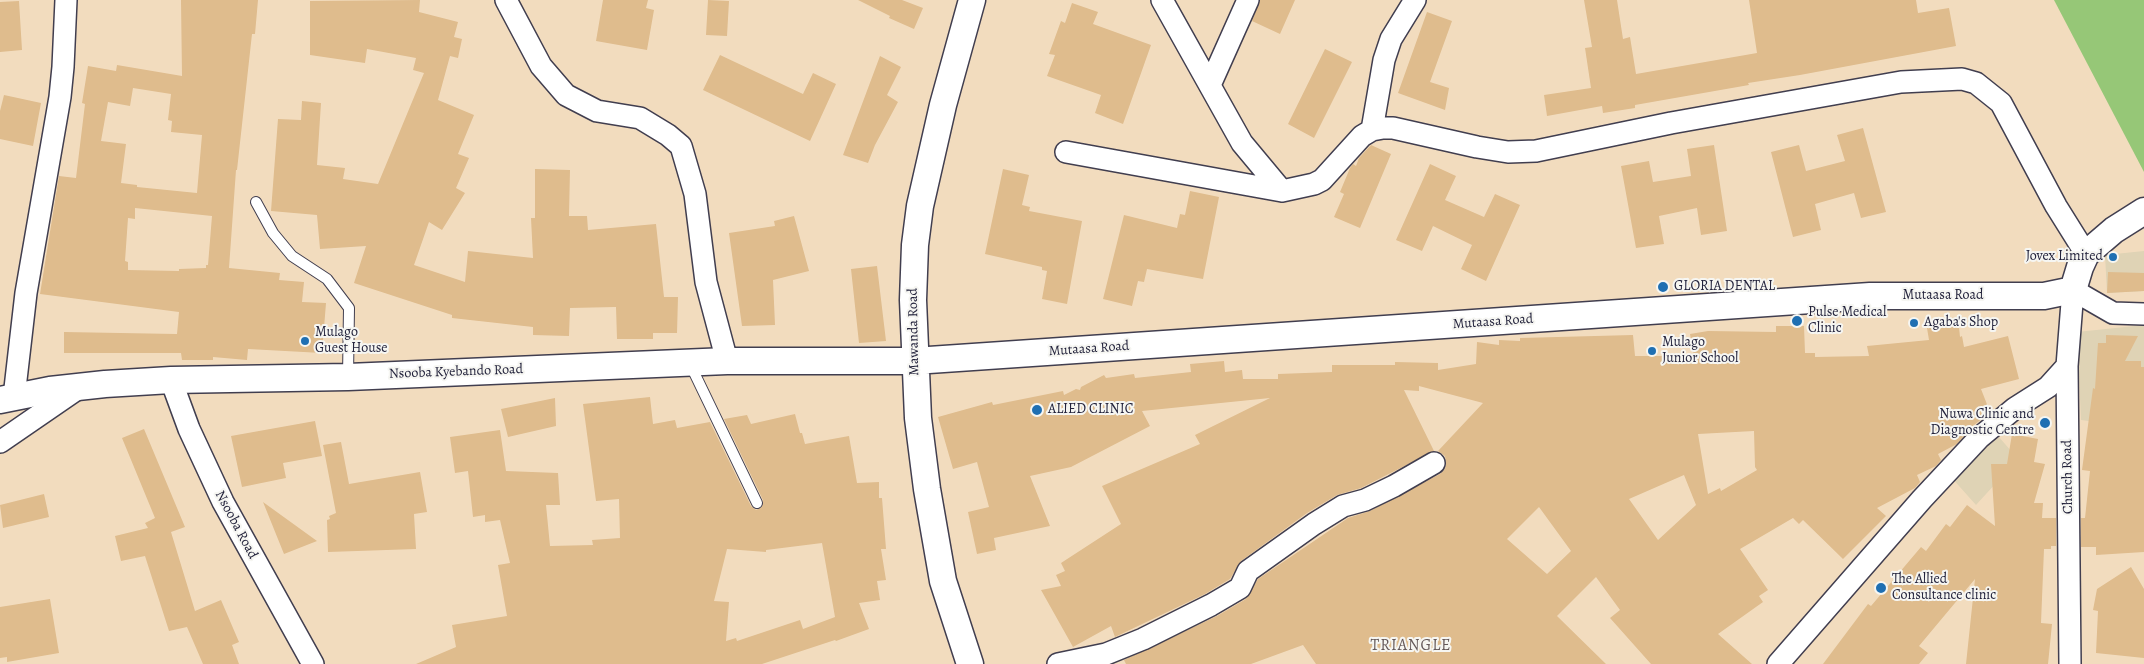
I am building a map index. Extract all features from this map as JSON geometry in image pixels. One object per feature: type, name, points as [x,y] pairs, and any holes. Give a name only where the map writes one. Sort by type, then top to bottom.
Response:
[{"type":"street","points":[[7,399],[60,97],[64,67],[66,0]]},
{"type":"street","points":[[506,0],[542,66],[566,95],[597,111],[640,118],[668,135],[680,146],[695,194],[706,282],[726,361]]},
{"type":"street","name":"Mawanda Road","points":[[970,664],[943,581],[919,427],[914,362],[914,272],[920,206],[943,105],[972,0]]},
{"type":"street","points":[[1162,0],[1242,143],[1282,191]]},
{"type":"street","points":[[1210,85],[1248,0]]},
{"type":"street","points":[[1372,130],[1384,60],[1392,39],[1415,0]]},
{"type":"street","points":[[1066,152],[1282,191],[1307,186],[1322,180],[1331,172],[1354,143],[1372,130],[1394,128],[1477,147],[1508,152],[1536,151],[1680,121],[1901,82],[1962,79],[1976,83],[2001,103],[2056,206],[2086,254]]},
{"type":"street","points":[[2144,211],[2114,230],[2086,254],[2080,266],[2073,290],[2112,313],[2144,314]]},
{"type":"street","name":"Mutaasa Road","points":[[914,362],[1870,296],[2044,296],[2073,290]]},
{"type":"street","name":"Church Road","points":[[2070,664],[2067,366],[2073,290]]},
{"type":"street","name":"Nsooba Kyebando Road","points":[[7,399],[50,390],[171,380],[348,377],[726,361],[914,362]]},
{"type":"street","points":[[1778,664],[1922,499],[1979,438],[2015,408],[2048,387],[2067,366]]},
{"type":"street","name":"Nsooba Road","points":[[171,380],[189,429],[223,502],[313,664]]},
{"type":"street","points":[[0,442],[80,387]]},
{"type":"street","points":[[1058,664],[1106,654],[1143,639],[1211,605],[1240,588],[1248,571],[1266,556],[1321,519],[1342,506],[1365,500],[1394,486],[1434,463]]},
{"type":"lane","points":[[256,202],[273,233],[292,256],[327,279],[349,308],[348,377]]},
{"type":"lane","points":[[690,363],[757,503]]},
{"type":"shaded area","points":[[2144,251],[2144,291],[2107,293],[2105,255]]},
{"type":"shaded area","points":[[2144,325],[2144,371],[2135,427],[2081,420],[2077,332]]},
{"type":"shaded area","points":[[1999,437],[2018,459],[1976,505],[1951,477]]},
{"type":"green space","points":[[2054,0],[2144,0],[2144,172]]},
{"type":"building","points":[[181,0],[258,0],[255,34],[252,34],[236,170],[229,268],[280,273],[279,280],[304,282],[302,302],[326,303],[322,353],[248,349],[247,360],[213,357],[213,360],[182,360],[181,353],[64,353],[64,332],[177,334],[179,312],[40,294],[59,176],[76,178],[85,104],[82,103],[88,66],[116,71],[117,65],[182,76]],"holes":[[[133,88],[171,94],[168,120],[172,121],[171,132],[202,135],[197,193],[137,187],[137,185],[121,183],[126,144],[101,141],[108,102],[130,106]],[[135,208],[212,216],[208,265],[206,265],[206,268],[179,269],[179,271],[128,270],[128,262],[125,261],[128,218],[135,219]]]},
{"type":"building","points":[[420,0],[419,12],[458,22],[454,37],[462,39],[458,58],[450,56],[438,100],[474,115],[458,154],[469,158],[456,188],[465,193],[442,230],[429,222],[414,265],[465,282],[468,251],[533,258],[531,218],[535,218],[535,169],[570,170],[569,216],[587,216],[588,230],[656,224],[664,297],[678,297],[677,333],[653,333],[653,339],[617,339],[616,307],[570,308],[569,336],[533,335],[533,327],[452,318],[452,315],[354,283],[366,246],[320,249],[317,215],[271,211],[278,119],[301,120],[302,101],[321,103],[317,165],[345,168],[343,179],[378,184],[424,73],[413,70],[416,58],[367,49],[365,63],[310,55],[310,1]]},
{"type":"building","points":[[603,0],[648,0],[646,8],[654,10],[647,50],[596,41]]},
{"type":"building","points":[[708,0],[729,1],[727,36],[706,35]]},
{"type":"building","points":[[858,0],[902,0],[923,8],[914,29],[889,18],[890,16]]},
{"type":"building","points":[[1260,0],[1295,0],[1280,34],[1252,21]]},
{"type":"building","points":[[1584,0],[1617,0],[1623,39],[1630,37],[1636,74],[1757,53],[1749,0],[1916,0],[1918,13],[1949,8],[1956,46],[1748,83],[1749,85],[1635,105],[1635,108],[1603,113],[1602,106],[1547,116],[1544,95],[1591,88],[1585,48],[1592,47]]},
{"type":"building","points":[[19,1],[22,50],[0,52],[0,2]]},
{"type":"building","points":[[1072,3],[1098,12],[1093,24],[1151,45],[1123,124],[1095,113],[1101,95],[1047,76],[1055,55],[1049,54],[1061,21],[1065,23]]},
{"type":"building","points":[[1427,12],[1452,21],[1430,82],[1449,88],[1445,110],[1398,93]]},
{"type":"building","points":[[1325,49],[1352,62],[1314,138],[1288,124]]},
{"type":"building","points":[[720,55],[803,94],[813,73],[836,84],[810,141],[703,90]]},
{"type":"building","points":[[880,56],[901,67],[887,95],[898,102],[875,145],[868,163],[843,155]]},
{"type":"building","points":[[4,95],[41,103],[33,146],[0,139],[0,111]]},
{"type":"building","points":[[1863,128],[1886,212],[1861,218],[1854,193],[1815,204],[1821,230],[1793,237],[1771,152],[1799,145],[1806,171],[1845,161],[1837,135]]},
{"type":"building","points":[[1371,145],[1391,154],[1360,228],[1334,217],[1344,194],[1340,192],[1350,168],[1353,164],[1356,166],[1359,158]]},
{"type":"building","points":[[1714,145],[1727,231],[1701,235],[1697,208],[1659,216],[1664,244],[1636,248],[1621,166],[1649,161],[1653,182],[1691,176],[1687,149]]},
{"type":"building","points":[[1430,164],[1456,176],[1445,200],[1484,217],[1495,194],[1520,205],[1486,281],[1461,269],[1472,245],[1433,226],[1422,251],[1396,240]]},
{"type":"building","points":[[1003,169],[1029,175],[1022,205],[1030,207],[1029,211],[1082,221],[1067,304],[1042,299],[1047,271],[1042,270],[1042,267],[985,254]]},
{"type":"building","points":[[1190,191],[1219,197],[1203,279],[1147,269],[1144,282],[1138,281],[1132,306],[1103,299],[1124,215],[1177,228],[1180,214],[1185,215]]},
{"type":"building","points":[[794,216],[809,271],[773,280],[775,325],[742,326],[729,233],[775,226],[774,221]]},
{"type":"building","points":[[877,266],[886,341],[859,343],[851,269]]},
{"type":"building","points":[[2108,272],[2144,273],[2144,291],[2107,293]]},
{"type":"building","points":[[1958,317],[1960,337],[1962,336],[1964,347],[2008,336],[2019,379],[1981,389],[1990,412],[1973,426],[1963,431],[1965,435],[1957,444],[1938,454],[1941,460],[1936,466],[1917,475],[1920,482],[1915,488],[1877,508],[1886,516],[1843,559],[1803,520],[1799,524],[1793,518],[1740,549],[1768,590],[1759,596],[1763,602],[1718,634],[1752,664],[1651,664],[1610,618],[1620,610],[1596,577],[1557,616],[1606,664],[1316,664],[1303,645],[1251,664],[1126,664],[1124,660],[1217,616],[1246,599],[1258,579],[1348,518],[1370,511],[1440,474],[1445,469],[1446,463],[1445,456],[1438,451],[1483,403],[1419,386],[1419,391],[1404,390],[1434,451],[1361,488],[1337,495],[1307,513],[1241,561],[1230,579],[1205,594],[1115,637],[1111,626],[1073,647],[1041,590],[1061,586],[1056,575],[1065,571],[1061,563],[1121,524],[1102,486],[1200,444],[1195,435],[1270,398],[1142,411],[1150,426],[1071,467],[1030,476],[1050,526],[994,538],[996,550],[977,554],[968,512],[989,507],[977,462],[953,469],[938,417],[992,402],[993,405],[1063,391],[1064,395],[1076,389],[1080,390],[1081,387],[1104,375],[1106,378],[1134,374],[1135,378],[1191,372],[1190,364],[1224,361],[1225,372],[1242,370],[1243,379],[1278,379],[1278,374],[1332,372],[1332,365],[1395,365],[1395,362],[1438,363],[1438,370],[1476,364],[1477,342],[1499,345],[1499,340],[1520,341],[1520,338],[1633,335],[1635,356],[1694,356],[1690,334],[1708,331],[1776,332],[1776,326],[1804,326],[1805,353],[1815,353],[1815,357],[1869,356],[1867,346],[1929,340],[1926,322]],"holes":[[[1754,431],[1755,467],[1757,470],[1721,491],[1720,488],[1708,494],[1698,434]],[[1684,475],[1696,505],[1658,540],[1629,499]],[[1539,507],[1571,551],[1547,574],[1507,539]]]},
{"type":"building","points":[[2106,335],[2138,336],[2125,361],[2141,361],[2141,367],[2144,367],[2144,552],[2096,555],[2096,547],[2081,547],[2081,518],[2085,518],[2090,471],[2082,470],[2093,388],[2095,389],[2098,343],[2106,343]]},
{"type":"building","points":[[650,397],[653,424],[675,420],[677,428],[710,422],[751,506],[756,510],[762,507],[763,500],[724,419],[747,415],[751,424],[795,414],[805,444],[849,436],[857,483],[879,482],[879,498],[882,498],[886,549],[881,549],[886,580],[877,581],[880,600],[859,603],[869,629],[762,664],[416,664],[456,647],[452,625],[507,616],[498,565],[510,563],[500,520],[485,522],[485,515],[473,517],[468,471],[455,473],[450,437],[500,430],[506,471],[558,473],[560,505],[546,505],[550,546],[593,545],[592,540],[620,538],[619,499],[596,501],[583,404]],"holes":[[[822,543],[835,617],[803,629],[800,620],[737,641],[736,638],[726,641],[729,602],[714,601],[727,549],[766,552],[766,550]]]},
{"type":"building","points":[[555,398],[556,426],[508,437],[501,409]]},
{"type":"building","points":[[315,421],[322,456],[283,463],[286,478],[242,487],[231,436]]},
{"type":"building","points":[[144,429],[185,527],[171,532],[195,611],[221,600],[239,642],[232,645],[239,664],[203,664],[187,627],[169,631],[145,556],[121,561],[115,536],[148,528],[145,523],[155,518],[122,438]]},
{"type":"building","points":[[2012,434],[2038,439],[2034,462],[2045,464],[2034,503],[2043,503],[2042,518],[2056,518],[2056,546],[2051,546],[2051,549],[2044,549],[2041,623],[2052,624],[2048,664],[1966,664],[1975,579],[1919,646],[1928,653],[1919,664],[1823,664],[1868,604],[1871,606],[1921,547],[1926,551],[1946,524],[1950,527],[1967,505],[1995,526],[1991,464],[2007,464]]},
{"type":"building","points":[[341,442],[349,484],[420,472],[427,512],[414,514],[416,549],[328,552],[327,520],[330,519],[329,516],[336,513],[323,445]]},
{"type":"building","points":[[44,494],[49,517],[3,528],[0,505]]},
{"type":"building","points":[[263,502],[317,541],[284,554]]},
{"type":"building","points":[[2131,567],[2144,589],[2144,658],[2096,653],[2098,611],[2093,610],[2097,589]]},
{"type":"building","points":[[50,599],[59,653],[7,662],[7,657],[0,658],[0,607]]},
{"type":"place","name":"Jovex Limited","points":[[2113,257]]},
{"type":"place","name":"GLORIA DENTAL","points":[[1663,287]]},
{"type":"place","name":"Pulse Medical Clinic","points":[[1797,321]]},
{"type":"place","name":"Agaba's Shop","points":[[1914,323]]},
{"type":"place","name":"Mulago Guest House","points":[[305,341]]},
{"type":"place","name":"Mulago Junior School","points":[[1652,351]]},
{"type":"place","name":"ALIED CLINIC","points":[[1037,410]]},
{"type":"place","name":"Nuwa Clinic and Diagnostic Centre","points":[[2045,423]]},
{"type":"place","name":"The Allied Consultance clinic","points":[[1881,588]]},
{"type":"district","name":"TRIANGLE","points":[[1411,646]]}]
